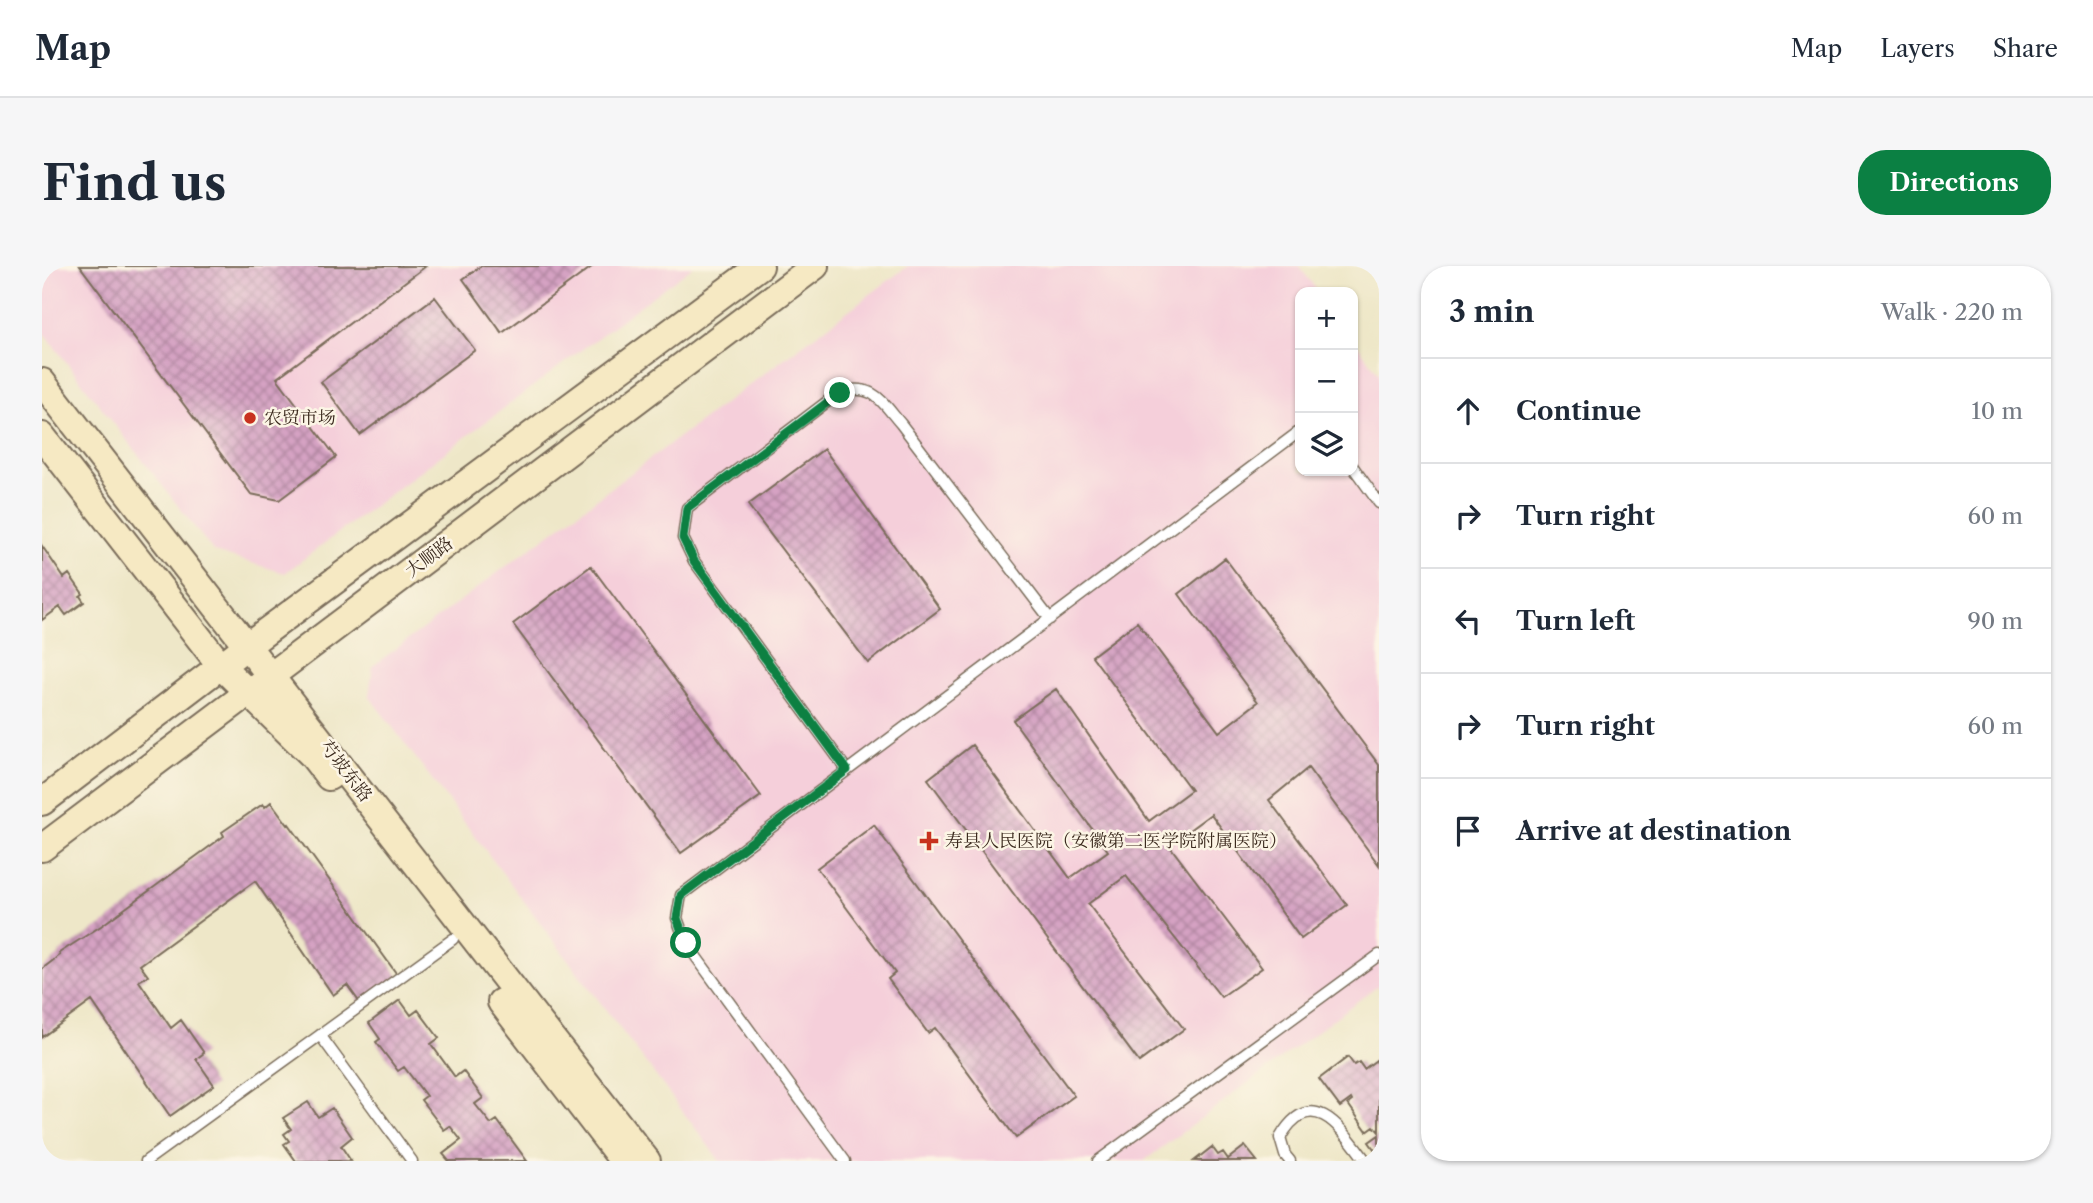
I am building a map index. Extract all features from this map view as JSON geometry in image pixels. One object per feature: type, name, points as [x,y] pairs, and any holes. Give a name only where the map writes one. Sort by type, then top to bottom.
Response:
[{"type":"street","name":"大顺路","points":[[42,802],[248,645],[760,266]]},
{"type":"street","name":"大顺路","points":[[42,848],[815,266]]},
{"type":"street","name":"芍坡东路","points":[[42,382],[647,1161]]},
{"type":"street","name":"芍坡东路","points":[[42,436],[221,666],[312,755],[623,1161]]},
{"type":"lane","points":[[847,770],[694,561],[683,538],[687,508],[829,401],[840,393],[856,388],[874,394],[901,424],[1049,619]]},
{"type":"lane","points":[[845,1161],[686,943],[677,918],[681,895],[1295,435]]},
{"type":"lane","points":[[1358,474],[1379,503]]},
{"type":"lane","points":[[146,1161],[453,939]]},
{"type":"lane","points":[[1098,1161],[1379,955]]},
{"type":"lane","points":[[320,1035],[412,1161]]},
{"type":"lane","points":[[1290,1161],[1285,1155],[1280,1138],[1287,1125],[1299,1115],[1316,1111],[1335,1122],[1366,1161]]},
{"type":"shaded area","points":[[42,266],[693,266],[285,573],[214,552],[42,331]]},
{"type":"shaded area","name":"寿县人民医院（安徽第二医学院附属医院）","points":[[908,266],[1299,266],[1314,287],[1295,287],[1295,476],[1358,476],[1358,346],[1379,374],[1379,985],[1144,1161],[720,1161],[369,696],[373,666]]},
{"type":"building","name":"农贸市场","points":[[80,266],[426,266],[277,378],[336,457],[279,500],[251,494]]},
{"type":"building","points":[[481,266],[593,266],[502,333],[463,279]]},
{"type":"building","points":[[435,297],[475,350],[360,435],[321,382]]},
{"type":"building","points":[[824,449],[940,609],[868,663],[748,505]]},
{"type":"building","points":[[42,546],[64,578],[69,574],[83,594],[80,596],[84,602],[66,615],[60,607],[42,620]]},
{"type":"building","points":[[1225,558],[1379,765],[1379,865],[1308,768],[1269,800],[1347,905],[1301,939],[1211,814],[1169,845],[1262,968],[1221,997],[1126,876],[1088,904],[1184,1029],[1139,1062],[928,779],[972,745],[1070,878],[1108,851],[1013,720],[1056,689],[1149,821],[1191,790],[1092,656],[1137,622],[1219,732],[1258,702],[1179,594]]},
{"type":"building","points":[[591,566],[761,796],[681,853],[513,624]]},
{"type":"building","points":[[271,802],[401,980],[363,1007],[347,985],[333,995],[255,881],[140,965],[148,976],[139,981],[171,1028],[181,1020],[204,1053],[196,1059],[214,1085],[170,1116],[92,1001],[42,1037],[42,969],[60,955],[59,953],[101,926],[224,836],[222,832],[263,804],[265,807]]},
{"type":"building","points":[[874,825],[1074,1096],[1016,1138],[935,1028],[928,1033],[888,979],[895,973],[817,868]]},
{"type":"building","points":[[400,1000],[411,1015],[418,1010],[439,1038],[431,1044],[455,1077],[463,1071],[483,1098],[475,1104],[491,1124],[497,1120],[527,1161],[449,1161],[443,1154],[461,1140],[450,1126],[444,1130],[421,1100],[426,1096],[404,1067],[398,1071],[376,1042],[380,1039],[369,1023]]},
{"type":"building","points":[[1348,1057],[1354,1065],[1359,1062],[1364,1069],[1379,1058],[1379,1132],[1374,1126],[1367,1131],[1348,1104],[1351,1099],[1340,1107],[1319,1079]]},
{"type":"building","points":[[308,1102],[318,1117],[332,1108],[352,1137],[341,1146],[351,1161],[296,1161],[284,1144],[289,1141],[284,1134],[291,1129],[283,1118]]},
{"type":"building","points":[[1379,1135],[1379,1156],[1369,1142]]},
{"type":"building","points":[[1245,1146],[1257,1161],[1194,1161],[1212,1147],[1218,1155],[1223,1152],[1228,1159]]},
{"type":"place","name":"农贸市场","points":[[250,418]]},
{"type":"place","name":"寿县人民医院（安徽第二医学院附属医院）","points":[[929,841]]},
{"type":"route","points":[[686,943],[677,918],[681,895],[847,770],[694,561],[683,538],[687,508],[840,393]]}]
